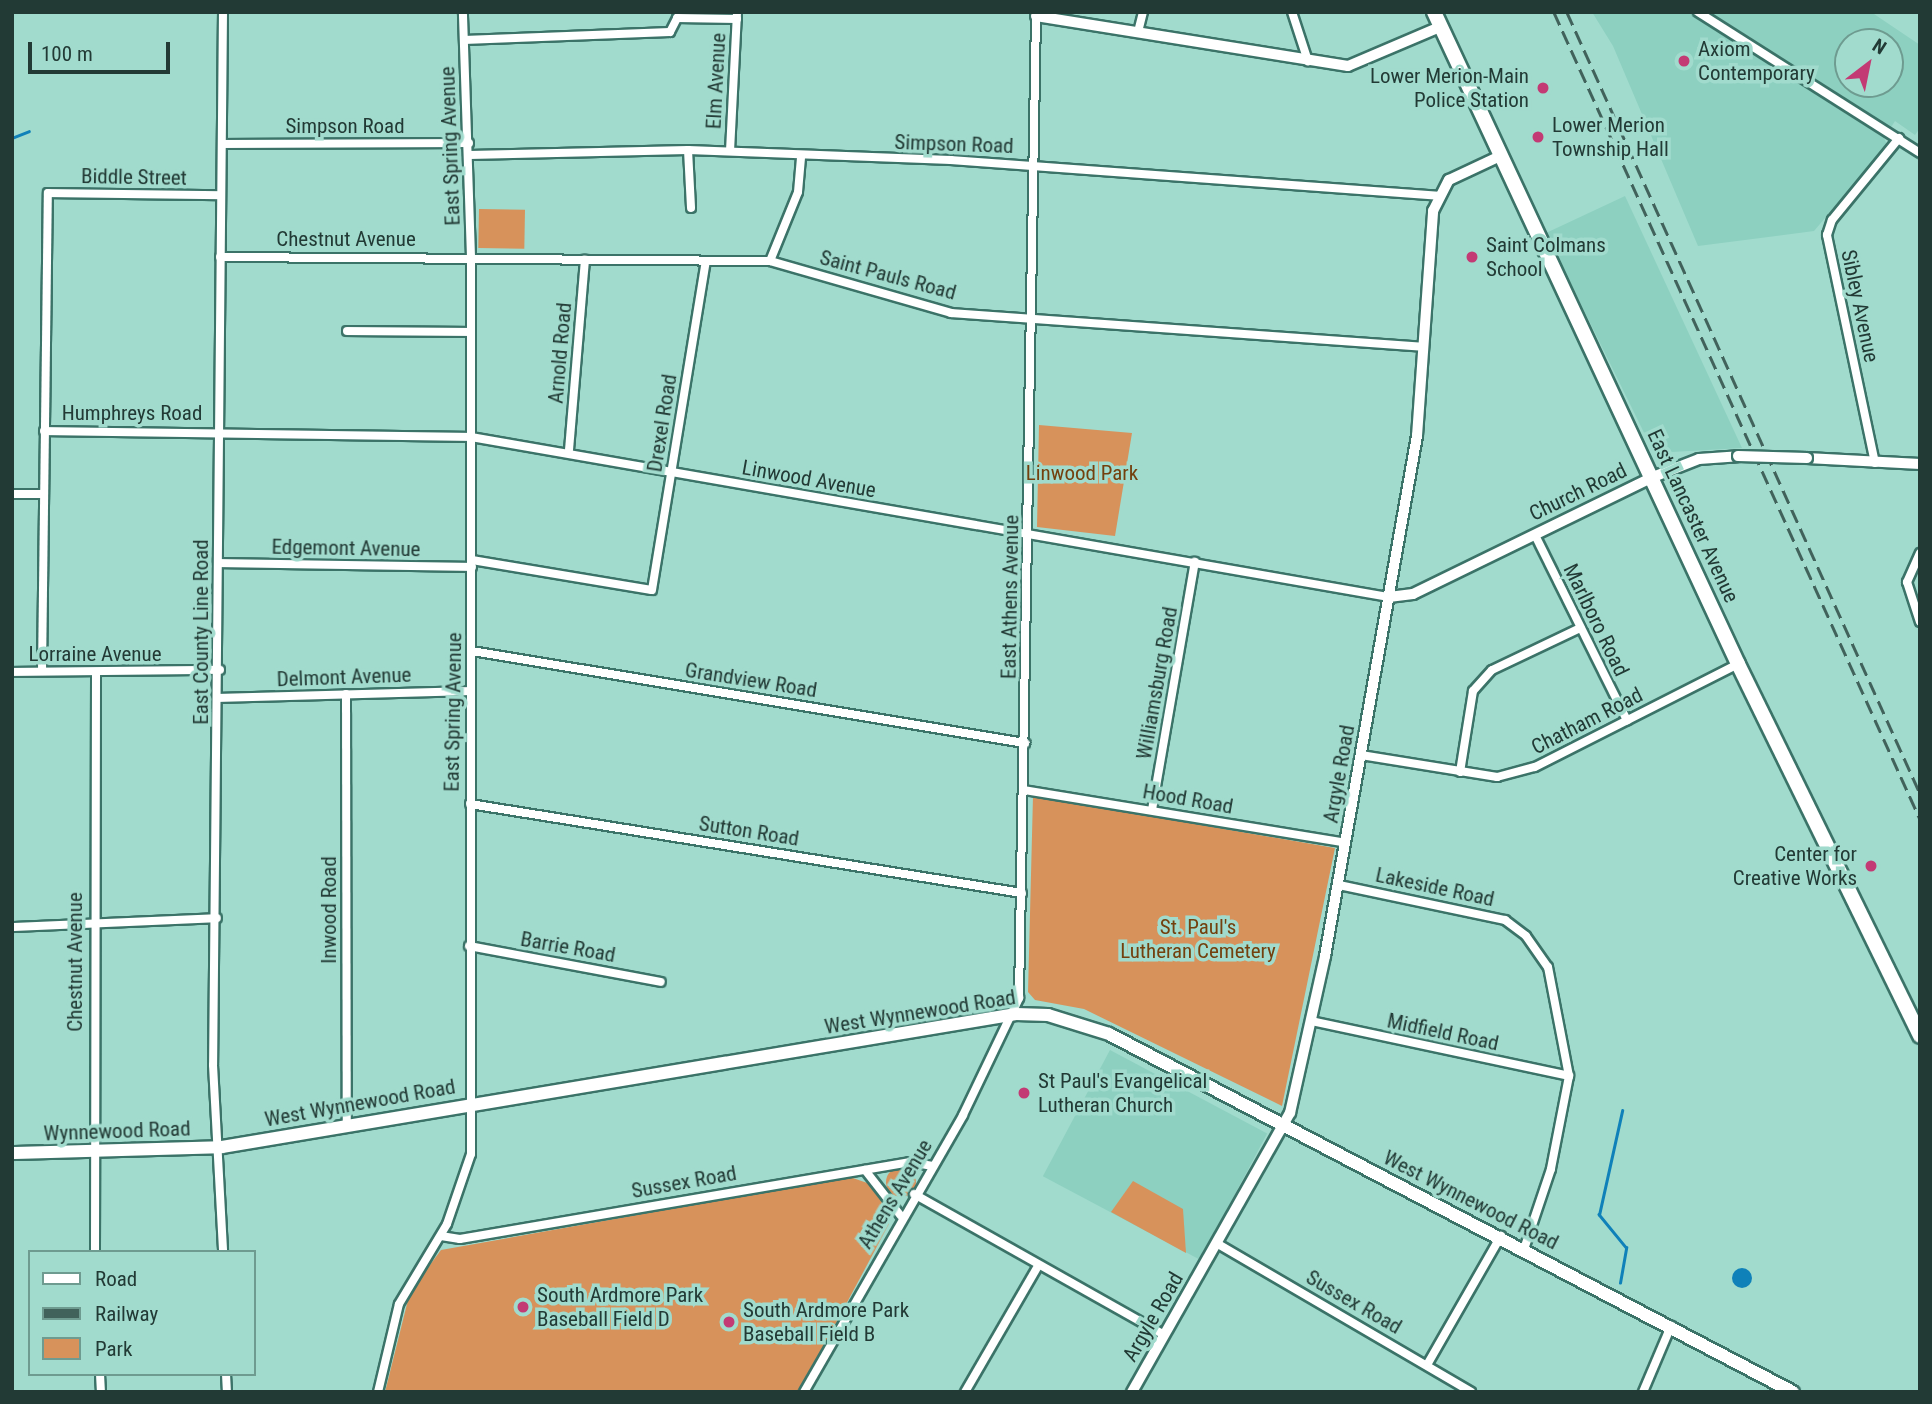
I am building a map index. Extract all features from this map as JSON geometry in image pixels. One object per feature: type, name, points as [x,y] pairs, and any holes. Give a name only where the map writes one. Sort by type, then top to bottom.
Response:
[{"type":"highway","name":"East Lancaster Avenue","points":[[1434,12],[1738,664],[1920,1035]]},
{"type":"main road","name":"West Wynnewood Road","points":[[222,1147],[1016,1014],[1084,1023],[1501,1236],[1793,1392]]},
{"type":"main road","name":"Wynnewood Road","points":[[12,1153],[222,1147]]},
{"type":"street","name":"East County Line Road","points":[[223,12],[219,195],[220,698],[214,1065],[222,1147],[223,1250]]},
{"type":"street","name":"East Spring Avenue","points":[[378,1392],[399,1304],[441,1237],[471,1154],[468,691],[472,651],[471,257],[463,12]]},
{"type":"street","points":[[1138,32],[1143,12]]},
{"type":"street","points":[[1292,12],[1308,61]]},
{"type":"street","points":[[1698,12],[1920,153]]},
{"type":"street","points":[[1036,14],[1308,61],[1356,66],[1440,27]]},
{"type":"street","name":"East Athens Avenue","points":[[1016,1014],[1025,743],[1036,14]]},
{"type":"street","points":[[464,40],[670,32],[677,18],[737,15]]},
{"type":"street","name":"Elm Avenue","points":[[730,151],[737,15]]},
{"type":"street","name":"Sibley Avenue","points":[[1875,463],[1827,235],[1832,220],[1899,138]]},
{"type":"street","name":"Simpson Road","points":[[222,144],[469,143]]},
{"type":"street","points":[[688,150],[691,208]]},
{"type":"street","name":"Simpson Road","points":[[469,155],[730,151],[1035,164],[1438,196]]},
{"type":"street","points":[[770,261],[798,192],[801,156]]},
{"type":"street","points":[[1438,196],[1448,180],[1500,156]]},
{"type":"street","name":"Biddle Street","points":[[44,431],[48,193],[219,195]]},
{"type":"street","name":"Argyle Road","points":[[1132,1392],[1284,1125],[1311,1021],[1339,885],[1417,436],[1422,347],[1438,196]]},
{"type":"street","name":"Chestnut Avenue","points":[[220,257],[471,257]]},
{"type":"street","name":"Saint Pauls Road","points":[[471,257],[770,261],[951,313],[1032,316],[1422,347]]},
{"type":"street","name":"Arnold Road","points":[[569,450],[585,260]]},
{"type":"street","name":"Drexel Road","points":[[652,590],[706,262]]},
{"type":"street","points":[[347,331],[471,332]]},
{"type":"street","name":"Humphreys Road","points":[[44,431],[221,430]]},
{"type":"street","name":"Linwood Avenue","points":[[221,430],[471,437],[569,450],[671,474],[1388,597]]},
{"type":"street","points":[[42,671],[44,431]]},
{"type":"street","name":"Church Road","points":[[1388,597],[1413,594],[1653,477],[1699,458],[1738,456],[1920,464]]},
{"type":"street","points":[[12,494],[43,494]]},
{"type":"street","name":"Marlboro Road","points":[[1535,535],[1627,720]]},
{"type":"street","points":[[1920,554],[1907,582],[1920,622]]},
{"type":"street","name":"Williamsburg Road","points":[[1152,810],[1195,562]]},
{"type":"street","name":"Edgemont Avenue","points":[[219,563],[471,564],[652,590]]},
{"type":"street","points":[[1460,772],[1473,691],[1492,670],[1580,628]]},
{"type":"street","name":"Grandview Road","points":[[472,651],[1025,743]]},
{"type":"street","name":"Chatham Road","points":[[1361,755],[1497,777],[1535,767],[1738,664]]},
{"type":"street","name":"Lorraine Avenue","points":[[12,671],[96,673],[220,670]]},
{"type":"street","name":"Chestnut Avenue","points":[[95,1250],[91,1150],[96,673]]},
{"type":"street","name":"Delmont Avenue","points":[[220,698],[468,691]]},
{"type":"street","name":"Inwood Road","points":[[346,694],[347,1126]]},
{"type":"street","name":"Hood Road","points":[[1024,790],[1346,843]]},
{"type":"street","name":"Sutton Road","points":[[470,804],[1022,893]]},
{"type":"street","name":"Lakeside Road","points":[[1339,885],[1471,908],[1526,936],[1553,982],[1569,1076],[1552,1169],[1524,1249]]},
{"type":"street","points":[[12,927],[92,921],[217,918]]},
{"type":"street","name":"Barrie Road","points":[[469,946],[661,982]]},
{"type":"street","name":"Athens Avenue","points":[[804,1392],[1016,1014]]},
{"type":"street","name":"Midfield Road","points":[[1311,1021],[1569,1076]]},
{"type":"street","name":"Sussex Road","points":[[441,1237],[460,1239],[909,1162],[933,1166]]},
{"type":"street","points":[[865,1170],[901,1216]]},
{"type":"street","points":[[914,1194],[1037,1268],[1164,1335]]},
{"type":"street","points":[[1427,1365],[1501,1236]]},
{"type":"street","name":"Sussex Road","points":[[1218,1244],[1471,1392]]},
{"type":"street","points":[[965,1392],[1037,1268]]},
{"type":"street","points":[[1643,1392],[1671,1326]]},
{"type":"shaded area","points":[[1592,12],[1871,12],[1895,28],[1834,28],[1834,98],[1904,98],[1904,34],[1920,45],[1920,128],[1915,135],[1895,121],[1884,138],[1887,145],[1814,231],[1698,246],[1613,46]]},
{"type":"shaded area","points":[[1625,196],[1742,448],[1654,453],[1546,233]]},
{"type":"shaded area","points":[[1110,1050],[1267,1134],[1200,1260],[1043,1176]]},
{"type":"green space","points":[[479,209],[525,210],[524,249],[478,248]]},
{"type":"green space","name":"Linwood Park","points":[[1039,425],[1132,433],[1115,536],[1037,527]]},
{"type":"green space","name":"St. Paul's Lutheran Cemetery","points":[[1033,796],[1335,848],[1282,1106],[1084,1009],[1035,1000],[1028,992]]},
{"type":"green space","points":[[901,1167],[907,1168],[915,1176],[915,1188],[907,1196],[901,1197],[895,1196],[887,1188],[886,1182],[887,1176],[895,1168]]},
{"type":"green space","points":[[850,1177],[873,1185],[888,1205],[889,1224],[799,1392],[385,1392],[410,1292],[441,1250]]},
{"type":"green space","points":[[1133,1181],[1183,1209],[1186,1253],[1111,1212]]},
{"type":"water","points":[[1742,1268],[1749,1271],[1752,1278],[1749,1285],[1742,1288],[1735,1285],[1732,1278],[1735,1271]]},
{"type":"waterway","points":[[12,138],[29,131]]},
{"type":"waterway","points":[[1620,1283],[1626,1248],[1599,1215],[1622,1111]]},
{"type":"railway","points":[[1554,12],[1920,819]]},
{"type":"railway","points":[[1567,12],[1920,793]]},
{"type":"place","name":"Axiom Contemporary","points":[[1684,61]]},
{"type":"place","name":"Lower Merion-Main Police Station","points":[[1543,88]]},
{"type":"place","name":"Lower Merion Township Hall","points":[[1538,137]]},
{"type":"place","name":"Saint Colmans School","points":[[1472,257]]},
{"type":"place","name":"Center for Creative Works","points":[[1871,866]]},
{"type":"place","name":"St Paul's Evangelical Lutheran Church","points":[[1024,1093]]},
{"type":"place","name":"South Ardmore Park Baseball Field D","points":[[523,1307]]},
{"type":"place","name":"South Ardmore Park Baseball Field B","points":[[729,1322]]}]
